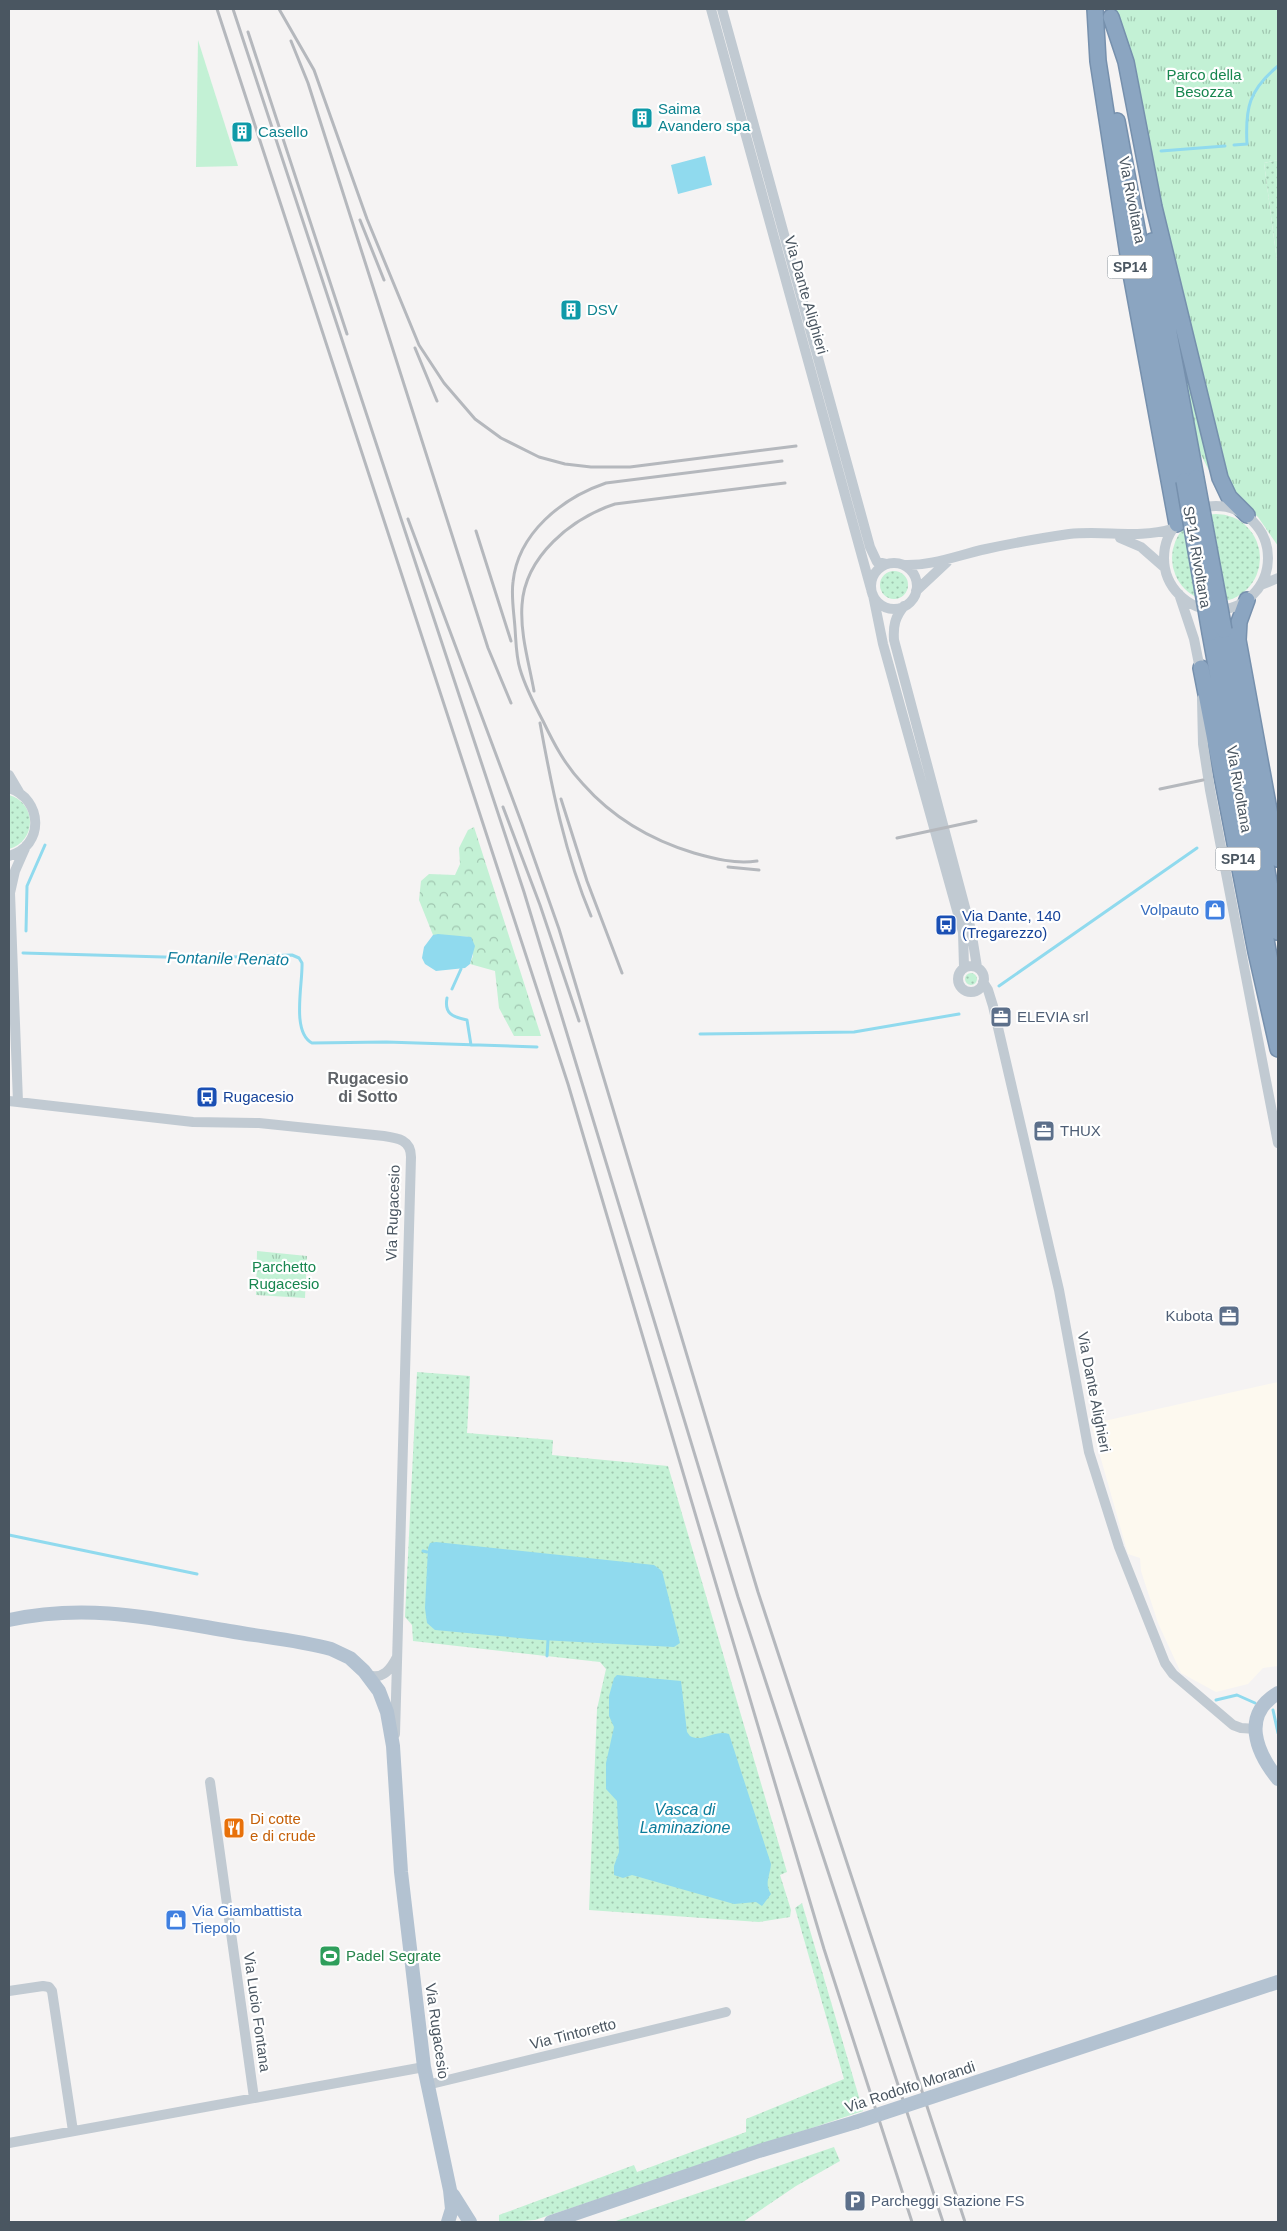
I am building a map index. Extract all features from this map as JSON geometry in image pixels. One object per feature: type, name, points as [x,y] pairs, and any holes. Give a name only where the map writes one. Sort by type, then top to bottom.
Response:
[{"type":"highway","name":"Via Rivoltana","points":[[1096,9],[1190,480]]},
{"type":"highway","name":"SP14","points":[[1096,9],[1098,61],[1131,274],[1174,527]]},
{"type":"highway","name":"Via Rivoltana","points":[[1110,13],[1190,480]]},
{"type":"highway","name":"SP14","points":[[1110,13],[1126,62],[1154,207],[1220,478],[1229,496],[1247,516]]},
{"type":"highway","name":"SP14 Rivoltana","points":[[1190,480],[1217,631]]},
{"type":"highway","name":"SP14","points":[[1247,600],[1239,622],[1238,640],[1278,860]]},
{"type":"highway","name":"Via Rivoltana","points":[[1217,631],[1278,932]]},
{"type":"highway","name":"Via Rivoltana","points":[[1217,631],[1278,1005]]},
{"type":"highway","name":"SP14","points":[[1201,668],[1211,711],[1256,952],[1278,1049]]},
{"type":"main road","name":"Via Rugacesio","points":[[9,1620],[48,1613],[81,1611],[140,1616],[331,1649],[350,1658],[373,1676],[387,1712],[393,1746],[401,1872],[424,2067],[450,2190],[452,2209],[448,2222]]},
{"type":"main road","points":[[1278,1693],[1262,1707],[1256,1729],[1261,1754],[1278,1779]]},
{"type":"main road","name":"Via Rodolfo Morandi","points":[[552,2222],[759,2151],[856,2122],[1278,1982]]},
{"type":"main road","name":"Via Rugacesio","points":[[450,2190],[463,2214],[470,2222]]},
{"type":"street","name":"Via Dante Alighieri","points":[[711,9],[872,592],[943,842],[971,930],[977,967]]},
{"type":"street","name":"Via Dante Alighieri","points":[[722,9],[870,547],[877,562],[886,564]]},
{"type":"street","points":[[1212,506],[1228,507],[1247,516],[1258,527],[1267,546],[1268,566],[1261,585],[1247,600],[1230,608],[1210,610],[1195,605],[1179,594],[1172,585],[1165,568],[1165,546],[1174,527],[1189,513],[1212,506]]},
{"type":"street","points":[[904,566],[948,561],[985,549],[1054,537],[1107,533],[1148,535],[1174,527]]},
{"type":"street","points":[[1107,533],[1133,542],[1165,568]]},
{"type":"street","points":[[1267,546],[1278,554]]},
{"type":"street","points":[[916,591],[914,575],[904,566],[897,563],[886,564],[875,573],[872,592],[878,602],[886,607],[895,609],[904,606],[913,598],[916,591],[948,561]]},
{"type":"street","points":[[1261,585],[1278,578]]},
{"type":"street","name":"SP14","points":[[1179,594],[1201,668]]},
{"type":"street","name":"Via Dante Alighieri","points":[[896,672],[893,628],[896,616],[904,606]]},
{"type":"street","points":[[1201,668],[1203,744],[1210,790],[1278,1143]]},
{"type":"street","name":"Via Rugacesio","points":[[9,775],[19,792],[31,804],[36,819],[34,833],[15,871],[10,893],[13,1101],[193,1122],[259,1123],[384,1136],[399,1138],[406,1143],[411,1151],[398,1652]]},
{"type":"street","points":[[9,788],[19,792]]},
{"type":"street","name":"Via Dante Alighieri","points":[[943,842],[963,932],[964,967]]},
{"type":"street","points":[[9,856],[26,846]]},
{"type":"street","points":[[974,992],[983,982],[983,974],[977,967],[970,965],[964,967],[958,974],[959,985],[964,990],[974,992],[993,1006]]},
{"type":"street","name":"Via Dante Alighieri","points":[[983,982],[988,990],[993,1006],[1059,1290],[1089,1452],[1119,1548],[1165,1663],[1173,1674],[1233,1725],[1241,1728],[1256,1729]]},
{"type":"street","points":[[373,1676],[387,1672],[398,1652]]},
{"type":"street","points":[[395,1786],[398,1652]]},
{"type":"street","name":"Via Lucio Fontana","points":[[210,1782],[254,2098]]},
{"type":"street","points":[[9,1991],[44,1986],[49,1987],[52,1991],[73,2131]]},
{"type":"street","name":"Via Tintoretto","points":[[427,2084],[726,2012]]},
{"type":"street","points":[[9,2143],[424,2067]]},
{"type":"shaded area","points":[[1278,1382],[1278,1666],[1263,1668],[1248,1684],[1216,1692],[1181,1673],[1158,1623],[1141,1571],[1140,1558],[1128,1554],[1091,1424]]},
{"type":"green space","name":"Parco della Besozza","points":[[1114,9],[1278,9],[1278,160],[1264,163],[1278,269],[1278,546],[1258,517],[1213,478],[1194,436]]},
{"type":"green space","points":[[198,40],[238,166],[196,167]]},
{"type":"green space","points":[[1278,160],[1278,269],[1264,163]]},
{"type":"green space","points":[[1207,514],[1225,514],[1241,521],[1253,533],[1260,549],[1260,567],[1253,583],[1241,595],[1225,602],[1207,602],[1191,595],[1179,583],[1172,567],[1172,549],[1179,533],[1191,521]]},
{"type":"green space","points":[[894,571],[904,575],[908,585],[904,595],[894,599],[884,595],[880,585],[884,575]]},
{"type":"green space","points":[[9,795],[18,799],[25,806],[29,813],[30,822],[29,831],[25,838],[18,845],[9,849]]},
{"type":"green space","points":[[474,827],[541,1036],[514,1036],[499,1008],[495,971],[470,964],[473,956],[471,937],[433,935],[419,900],[421,881],[429,874],[455,875],[460,864],[459,848],[468,830]]},
{"type":"green space","points":[[971,973],[977,979],[971,985],[965,979]]},
{"type":"green space","name":"Parchetto Rugacesio","points":[[257,1251],[307,1256],[305,1298],[256,1295]]},
{"type":"green space","points":[[417,1372],[470,1376],[467,1433],[553,1440],[552,1455],[668,1466],[787,1872],[780,1875],[791,1910],[790,1917],[759,1922],[589,1910],[597,1709],[606,1669],[600,1662],[413,1641],[412,1625],[405,1617]]},
{"type":"green space","points":[[802,1903],[863,2111],[535,2220],[499,2222],[499,2215],[634,2165],[637,2172],[746,2132],[746,2119],[844,2079],[795,1908]]},
{"type":"green space","points":[[834,2147],[840,2161],[796,2186],[743,2222],[613,2222]]},
{"type":"water","points":[[705,156],[712,185],[678,194],[671,165]]},
{"type":"water","points":[[433,935],[471,937],[475,946],[470,964],[465,968],[436,971],[425,964],[422,958],[424,947]]},
{"type":"water","points":[[436,1542],[654,1565],[662,1571],[680,1643],[674,1647],[541,1640],[435,1630],[427,1623],[425,1608],[428,1548],[430,1543]]},
{"type":"water","name":"Vasca di Laminazione","points":[[617,1675],[681,1681],[687,1732],[690,1736],[699,1738],[719,1733],[729,1734],[771,1864],[768,1887],[771,1894],[762,1906],[756,1902],[734,1904],[632,1875],[623,1878],[614,1875],[614,1866],[619,1852],[617,1801],[606,1789],[606,1763],[614,1727],[609,1716],[609,1696],[614,1678]]},
{"type":"waterway","points":[[1234,145],[1247,144],[1247,120],[1251,100],[1261,83],[1278,66]]},
{"type":"waterway","points":[[1161,151],[1225,146]]},
{"type":"waterway","points":[[26,931],[27,886],[45,845]]},
{"type":"waterway","points":[[999,986],[1197,848]]},
{"type":"waterway","name":"Fontanile Renato","points":[[23,953],[199,958],[292,955],[299,958],[302,963],[300,1018],[302,1029],[312,1043],[386,1042],[537,1047]]},
{"type":"waterway","points":[[452,989],[461,969]]},
{"type":"waterway","points":[[447,998],[448,1011],[458,1018],[467,1020],[471,1045]]},
{"type":"waterway","points":[[700,1034],[854,1032],[959,1014]]},
{"type":"waterway","points":[[9,1535],[197,1574]]},
{"type":"waterway","points":[[423,1551],[427,1552]]},
{"type":"waterway","points":[[547,1656],[548,1640]]},
{"type":"waterway","points":[[1216,1700],[1237,1695],[1255,1703]]},
{"type":"waterway","points":[[1273,1710],[1278,1733]]},
{"type":"railway","points":[[217,9],[568,1084],[824,1949],[912,2222]]},
{"type":"railway","points":[[233,9],[524,892],[738,1597],[943,2222]]},
{"type":"railway","points":[[279,9],[314,70],[367,219],[419,345],[444,383],[475,419],[501,438],[539,457],[565,464],[591,467],[630,467],[796,446]]},
{"type":"railway","points":[[248,32],[347,334]]},
{"type":"railway","points":[[291,41],[308,83],[488,648],[511,703]]},
{"type":"railway","points":[[360,220],[384,280]]},
{"type":"railway","points":[[415,348],[437,401]]},
{"type":"railway","points":[[757,861],[741,862],[717,859],[663,842],[620,817],[583,784],[565,762],[556,746],[533,702],[522,675],[517,654],[512,588],[517,564],[523,548],[533,533],[559,508],[590,490],[606,483],[782,461]]},
{"type":"railway","points":[[534,691],[522,627],[522,605],[525,587],[541,555],[567,529],[599,510],[615,504],[785,483]]},
{"type":"railway","points":[[408,519],[522,824],[559,929],[758,1592],[965,2222]]},
{"type":"railway","points":[[476,531],[511,641]]},
{"type":"railway","points":[[540,723],[567,845],[591,916]]},
{"type":"railway","points":[[1160,789],[1203,780]]},
{"type":"railway","points":[[561,799],[587,881],[622,973]]},
{"type":"railway","points":[[503,807],[540,905],[579,1021]]},
{"type":"railway","points":[[897,838],[976,821]]},
{"type":"railway","points":[[728,867],[759,870]]},
{"type":"place","name":"Saima Avandero spa","points":[[642,118]]},
{"type":"place","name":"Casello","points":[[242,132]]},
{"type":"place","name":"DSV","points":[[571,310]]},
{"type":"place","name":"Volpauto","points":[[1215,910]]},
{"type":"place","name":"Via Dante, 140 (Tregarezzo)","points":[[946,925]]},
{"type":"place","name":"ELEVIA srl","points":[[1001,1017]]},
{"type":"place","name":"Rugacesio","points":[[207,1097]]},
{"type":"place","name":"THUX","points":[[1044,1131]]},
{"type":"place","name":"Kubota","points":[[1229,1316]]},
{"type":"place","name":"Di cotte e di crude","points":[[234,1828]]},
{"type":"place","name":"Via Giambattista Tiepolo","points":[[176,1920]]},
{"type":"place","name":"Padel Segrate","points":[[330,1956]]},
{"type":"place","name":"Parcheggi Stazione FS","points":[[855,2201]]},
{"type":"district","name":"Rugacesio di Sotto","points":[[368,1087]]}]
